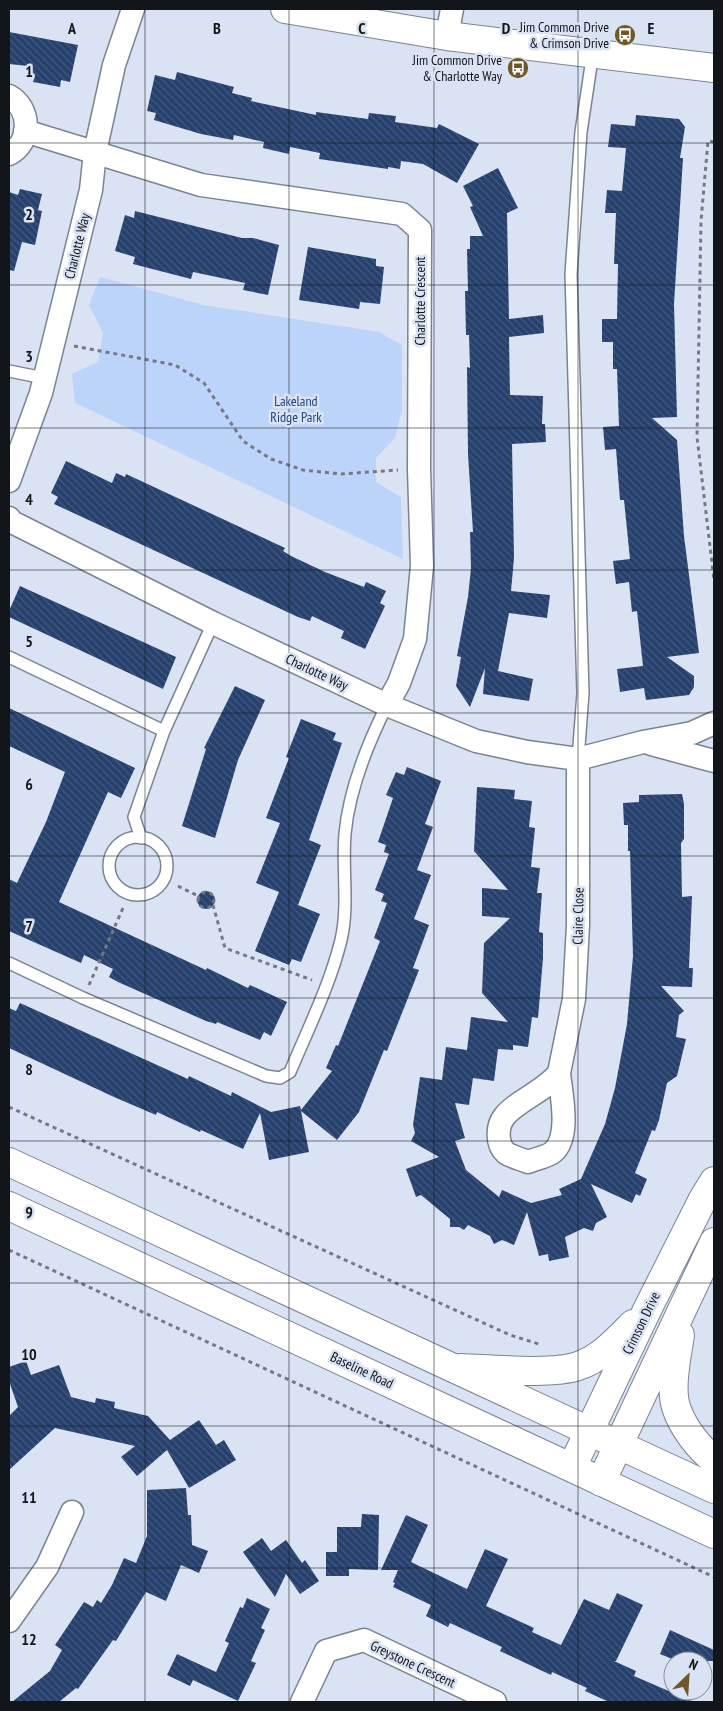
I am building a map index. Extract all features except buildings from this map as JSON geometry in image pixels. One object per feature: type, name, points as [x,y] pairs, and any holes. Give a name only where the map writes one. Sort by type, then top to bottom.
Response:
[{"type":"main road","points":[[285,9],[447,36],[714,68]]},
{"type":"main road","points":[[9,1162],[714,1489]]},
{"type":"main road","name":"Crimson Drive","points":[[572,1467],[649,1306],[714,1181]]},
{"type":"main road","name":"Baseline Road","points":[[9,1206],[714,1534]]},
{"type":"main road","points":[[601,1482],[714,1242]]},
{"type":"main road","points":[[451,1368],[555,1369],[578,1366],[608,1349],[649,1306]]},
{"type":"main road","points":[[683,1309],[674,1376],[676,1409],[700,1448],[714,1460]]},
{"type":"street","name":"Charlotte Way","points":[[9,481],[44,378],[91,190],[95,152],[114,65],[133,9]]},
{"type":"street","points":[[447,36],[452,9]]},
{"type":"street","points":[[9,96],[22,108],[26,120],[26,131],[20,144],[9,154]]},
{"type":"street","name":"Charlotte Crescent","points":[[26,131],[201,184],[402,214],[420,230],[419,469],[422,566],[415,639],[399,683],[387,705]]},
{"type":"street","name":"Charlotte Way","points":[[9,518],[10,521],[212,623],[387,705],[476,740],[527,752],[578,759],[643,742],[692,733],[714,723]]},
{"type":"street","points":[[643,742],[714,762]]},
{"type":"street","name":"Claire Close","points":[[559,1073],[575,990],[578,925],[578,759]]},
{"type":"street","points":[[9,1621],[47,1567],[72,1512]]},
{"type":"street","name":"Greystone Crescent","points":[[302,1702],[326,1651],[364,1640],[495,1702]]},
{"type":"lane","points":[[578,759],[583,693],[571,274],[581,132],[593,52]]},
{"type":"lane","points":[[9,371],[44,378]]},
{"type":"lane","points":[[141,838],[134,817],[164,731],[212,623]]},
{"type":"lane","points":[[9,657],[164,731]]},
{"type":"lane","points":[[9,962],[83,998],[266,1076],[280,1078],[290,1072],[326,985],[341,940],[345,906],[345,834],[353,794],[364,756],[387,705]]},
{"type":"lane","points":[[141,838],[150,840],[164,853],[166,872],[157,888],[140,895],[131,894],[115,884],[111,876],[111,858],[122,842],[141,838]]},
{"type":"path","points":[[714,142],[708,142],[701,221],[697,427],[714,580]]},
{"type":"path","points":[[71,345],[175,366],[204,383],[243,441],[270,459],[303,470],[332,473],[402,470]]},
{"type":"path","points":[[178,886],[198,896]]},
{"type":"path","points":[[213,905],[204,908],[198,902],[198,896],[202,892],[211,892],[215,899],[213,905],[225,948],[326,985]]},
{"type":"path","points":[[83,998],[123,908]]},
{"type":"path","points":[[9,1107],[510,1334],[548,1346]]},
{"type":"path","points":[[9,1250],[714,1577]]},
{"type":"green space","name":"Lakeland Ridge Park","points":[[100,277],[204,305],[379,332],[402,345],[402,410],[395,438],[376,458],[376,482],[401,497],[403,559],[75,403],[72,374],[98,362],[103,333],[89,305]]},
{"type":"place","name":"Jim Common Drive & Crimson Drive","points":[[625,35]]},
{"type":"place","name":"Jim Common Drive & Charlotte Way","points":[[518,68]]}]
